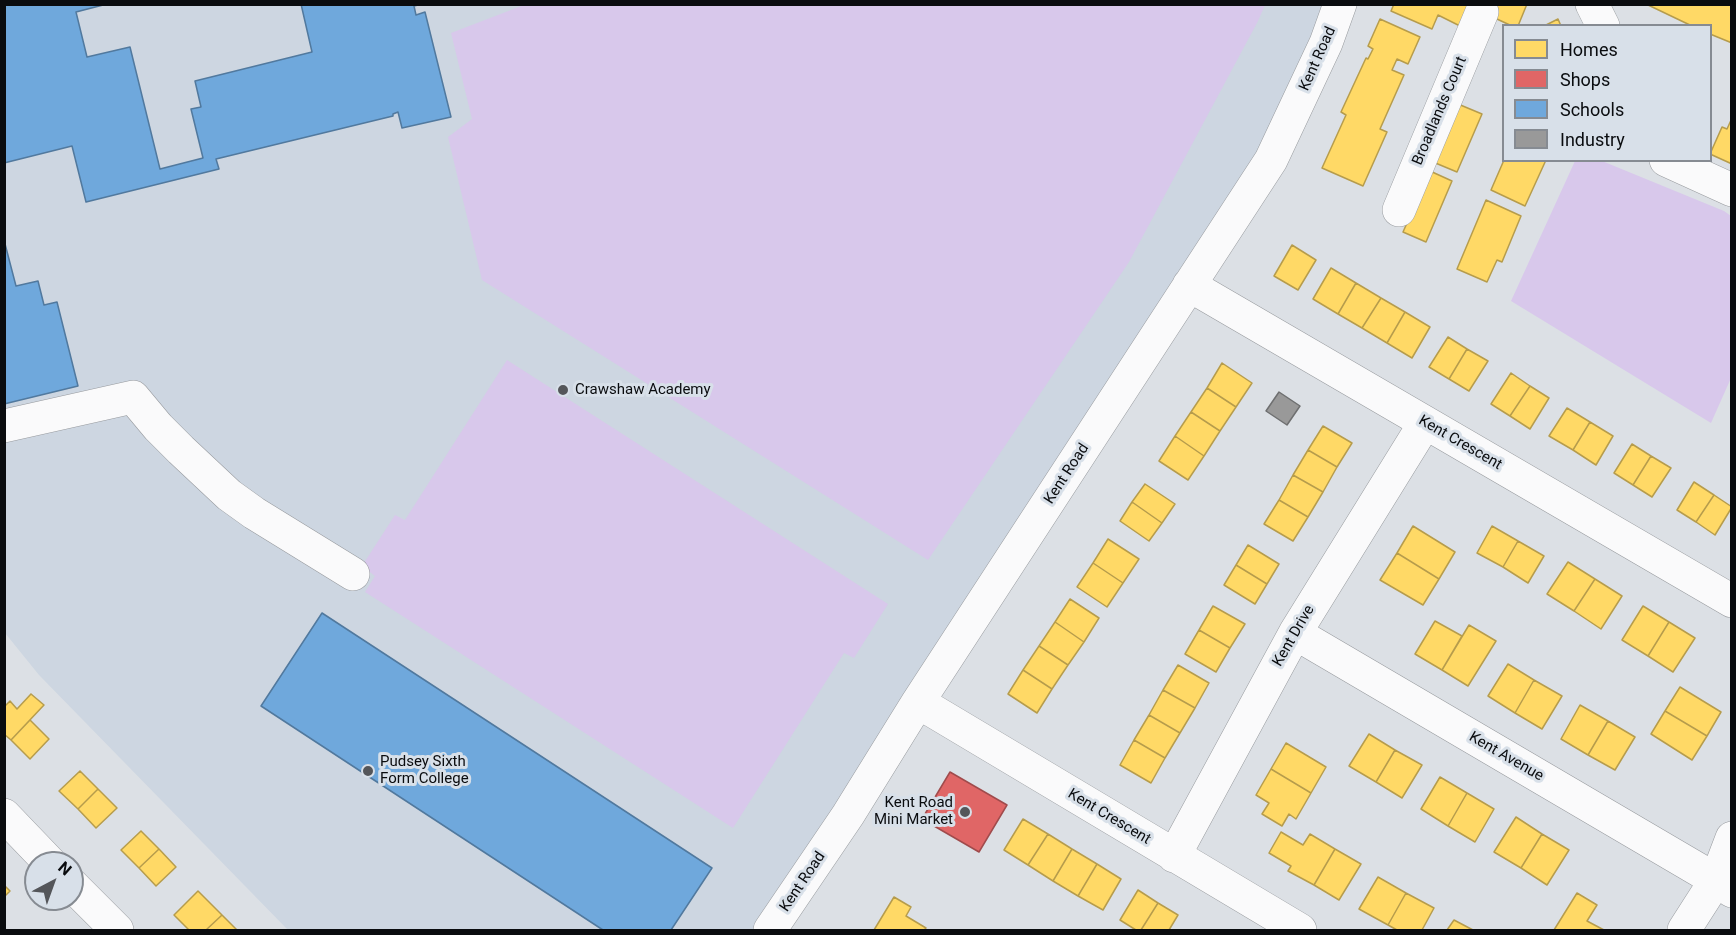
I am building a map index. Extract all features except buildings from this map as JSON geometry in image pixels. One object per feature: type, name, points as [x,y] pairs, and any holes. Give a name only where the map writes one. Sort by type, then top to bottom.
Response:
[{"type":"street","name":"Kent Road","points":[[770,930],[848,815],[918,702],[1271,160],[1326,43],[1340,4]]},
{"type":"street","points":[[1592,4],[1602,24]]},
{"type":"street","name":"Broadlands Court","points":[[1399,210],[1482,12]]},
{"type":"street","points":[[1670,162],[1731,190]]},
{"type":"street","name":"Kent Crescent","points":[[1190,285],[1731,601]]},
{"type":"street","points":[[4,426],[133,396],[181,450],[229,495],[353,574]]},
{"type":"street","name":"Kent Drive","points":[[1174,856],[1295,633],[1425,423]]},
{"type":"street","name":"Kent Avenue","points":[[1295,633],[1724,886]]},
{"type":"street","name":"Kent Crescent","points":[[918,702],[1300,930]]},
{"type":"street","points":[[4,815],[38,851]]},
{"type":"street","points":[[1684,930],[1724,886],[1731,838]]},
{"type":"street","points":[[84,903],[98,924]]},
{"type":"shaded area","name":"Crawshaw Academy","points":[[4,5],[1340,5],[1326,43],[770,930],[288,930],[39,675],[5,633]]},
{"type":"shaded area","points":[[524,5],[1265,5],[1129,262],[928,560],[482,280],[448,137],[472,119],[451,33]]},
{"type":"shaded area","points":[[1575,162],[1604,162],[1724,211],[1731,216],[1731,378],[1711,423],[1511,301]]},
{"type":"shaded area","points":[[507,360],[888,604],[854,658],[844,653],[733,828],[365,592],[375,576],[362,566],[395,515],[405,520]]},
{"type":"place","name":"Crawshaw Academy","points":[[563,390]]},
{"type":"place","name":"Pudsey Sixth Form College","points":[[368,771]]},
{"type":"place","name":"Kent Road Mini Market","points":[[965,812]]}]
